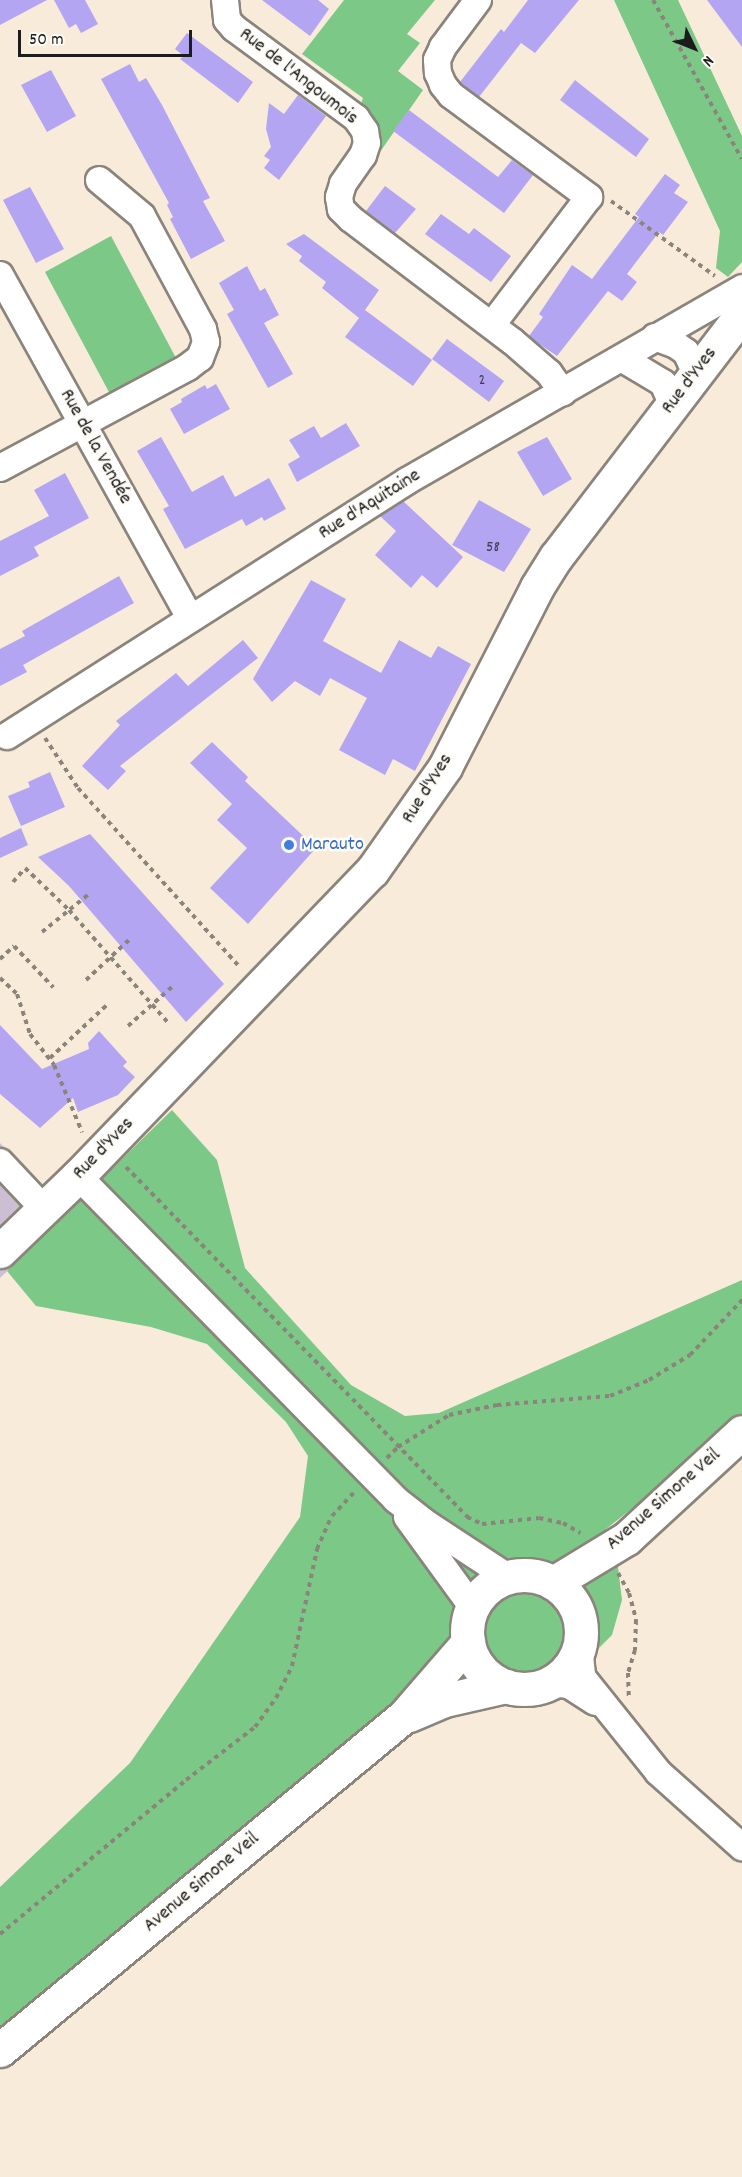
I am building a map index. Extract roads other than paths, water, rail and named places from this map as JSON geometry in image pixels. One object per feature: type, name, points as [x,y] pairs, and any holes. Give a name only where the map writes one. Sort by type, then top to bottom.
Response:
[{"type":"main road","name":"Rue d'Yves","points":[[0,1251],[93,1161],[372,871],[445,767],[537,587],[555,557],[696,373],[739,299]]},
{"type":"main road","name":"Avenue Simone Veil","points":[[553,1583],[613,1550],[742,1432]]},
{"type":"main road","points":[[579,1632],[565,1592],[553,1583],[537,1576],[508,1577],[493,1584],[473,1608],[468,1626],[468,1641],[476,1662],[485,1673],[506,1686],[521,1689],[550,1683],[566,1670],[579,1632],[593,1587],[613,1550]]},
{"type":"main road","points":[[404,1716],[468,1641]]},
{"type":"main road","points":[[404,1716],[445,1700],[506,1686]]},
{"type":"main road","name":"Avenue Simone Veil","points":[[0,2050],[404,1716]]},
{"type":"street","name":"Rue de l'Angoumois","points":[[225,0],[227,20],[234,28],[356,118],[365,130],[367,143],[363,155],[341,190],[339,197],[341,209],[492,325],[549,373],[564,393]]},
{"type":"street","points":[[478,0],[440,54],[438,73],[443,85],[451,94],[598,194],[492,325]]},
{"type":"street","points":[[0,468],[188,366],[200,358],[206,342],[203,329],[142,216],[99,180]]},
{"type":"street","name":"Rue de la Vendée","points":[[0,275],[191,619]]},
{"type":"street","name":"Rue d'Aquitaine","points":[[7,736],[406,481],[564,393],[655,337],[739,299]]},
{"type":"street","points":[[655,337],[676,345],[686,352],[696,373]]},
{"type":"street","points":[[623,358],[663,383],[673,405]]},
{"type":"street","points":[[93,1161],[395,1499],[473,1608]]},
{"type":"street","points":[[0,1162],[44,1209]]},
{"type":"street","points":[[395,1499],[424,1522],[508,1577]]},
{"type":"street","points":[[579,1632],[582,1677],[620,1707],[658,1772],[742,1847]]},
{"type":"street","points":[[550,1683],[569,1685],[620,1707]]},
{"type":"place","name":"Marauto","points":[[289,845]]}]
